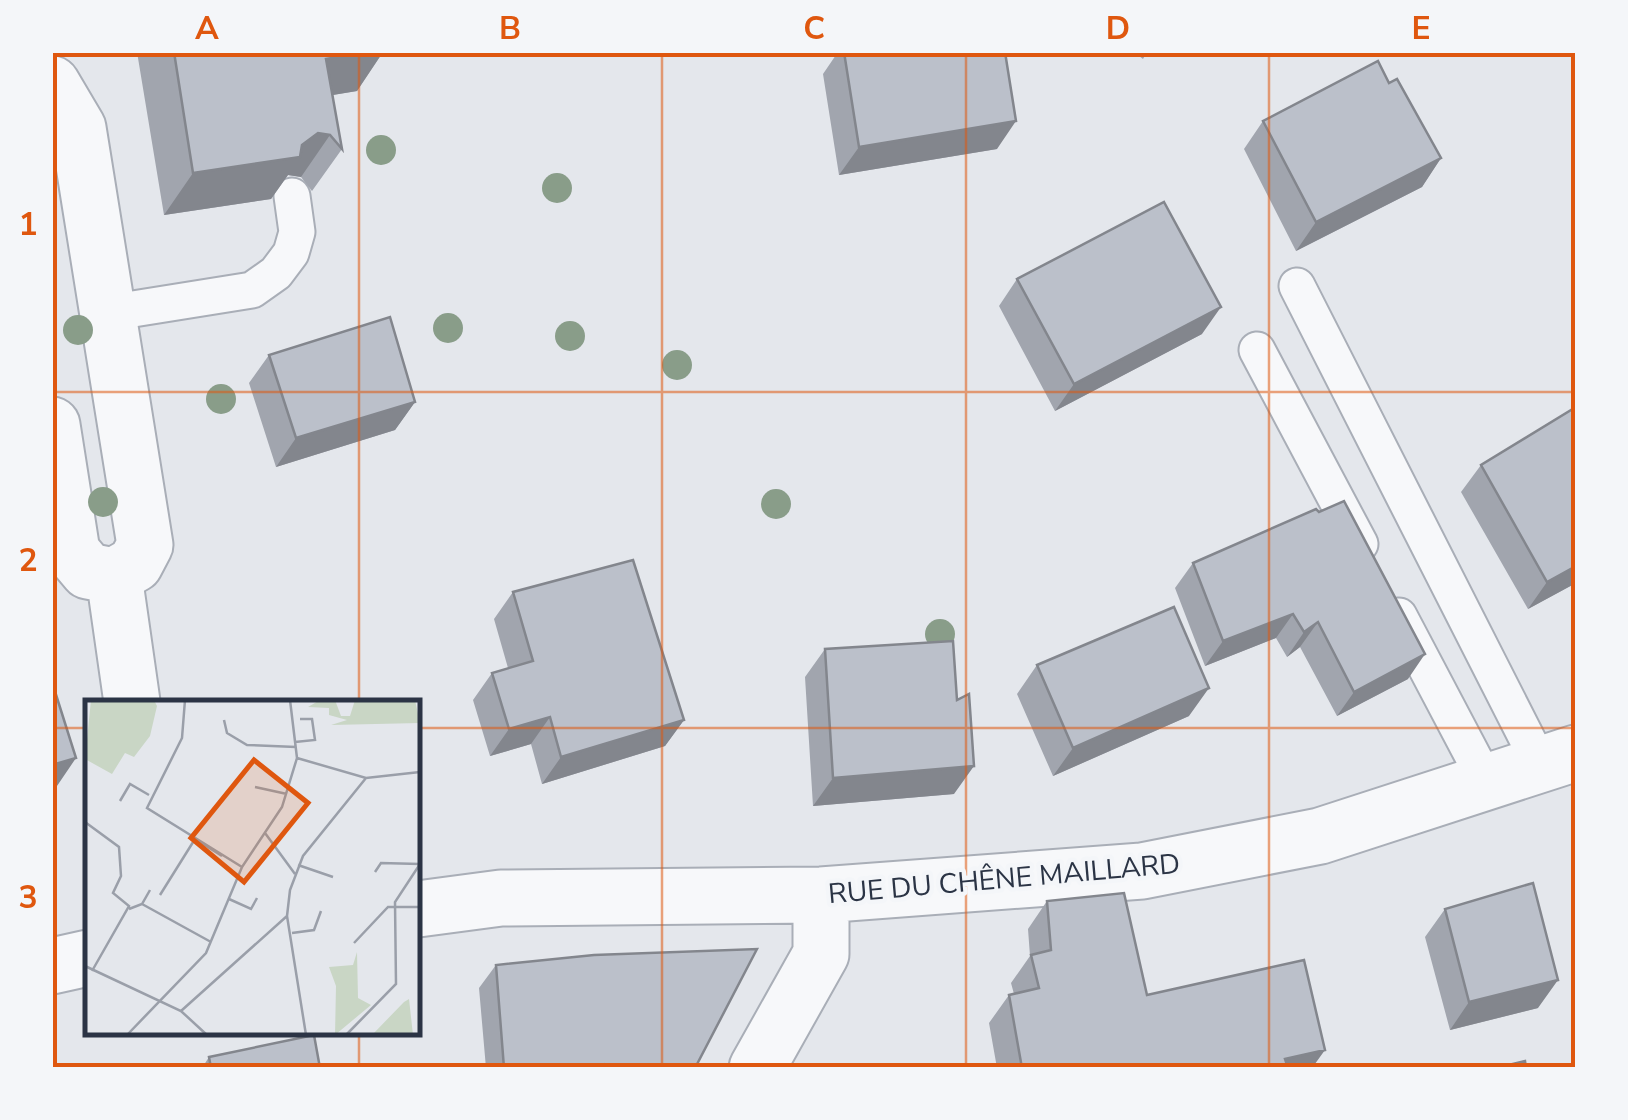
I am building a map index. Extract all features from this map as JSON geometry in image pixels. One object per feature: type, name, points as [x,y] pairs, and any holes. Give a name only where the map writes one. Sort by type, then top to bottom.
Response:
[{"type":"street","points":[[52,84],[78,128],[145,544],[135,564],[114,576],[88,570],[72,552],[52,425]]},
{"type":"street","points":[[114,576],[132,700]]},
{"type":"street","name":"RUE DU CHÊNE MAILLARD","points":[[420,909],[501,898],[822,895],[1142,871],[1320,836],[1558,759]]},
{"type":"street","points":[[757,1068],[821,954],[822,895]]},
{"type":"street","points":[[52,966],[85,959]]},
{"type":"lane","points":[[108,314],[252,290],[276,274],[290,252],[297,232],[292,196]]},
{"type":"lane","points":[[1297,286],[1558,759]]},
{"type":"lane","points":[[1257,350],[1487,783]]},
{"type":"building","points":[[174,52],[365,52],[326,59],[342,149],[330,135],[318,133],[302,145],[300,157],[193,173]]},
{"type":"building","points":[[844,52],[1005,52],[1016,121],[859,147]]},
{"type":"building","points":[[1378,61],[1389,83],[1397,79],[1441,158],[1316,222],[1263,121]]},
{"type":"building","points":[[1164,202],[1221,307],[1074,384],[1017,279]]},
{"type":"building","points":[[390,317],[415,402],[296,438],[269,355]]},
{"type":"building","points":[[1576,407],[1576,566],[1547,582],[1481,465]]},
{"type":"building","points":[[1344,501],[1425,654],[1354,692],[1318,622],[1304,632],[1293,614],[1223,641],[1193,563],[1316,509],[1319,512]]},
{"type":"building","points":[[633,560],[684,720],[561,757],[550,717],[509,729],[492,673],[533,661],[513,592]]},
{"type":"building","points":[[1174,607],[1209,688],[1073,748],[1037,665]]},
{"type":"building","points":[[953,641],[957,700],[969,694],[974,766],[833,778],[825,649]]},
{"type":"building","points":[[52,682],[76,758],[52,765]]},
{"type":"building","points":[[1533,883],[1558,980],[1469,1002],[1445,909]]},
{"type":"building","points":[[1124,893],[1147,995],[1304,960],[1325,1050],[1285,1059],[1288,1068],[1022,1068],[1009,995],[1039,988],[1031,955],[1051,950],[1047,901]]},
{"type":"building","points":[[757,949],[695,1068],[504,1068],[496,965],[594,955]]},
{"type":"building","points":[[314,1035],[320,1068],[211,1068],[209,1057]]},
{"type":"building","points":[[1525,1061],[1526,1068],[1496,1068]]}]
